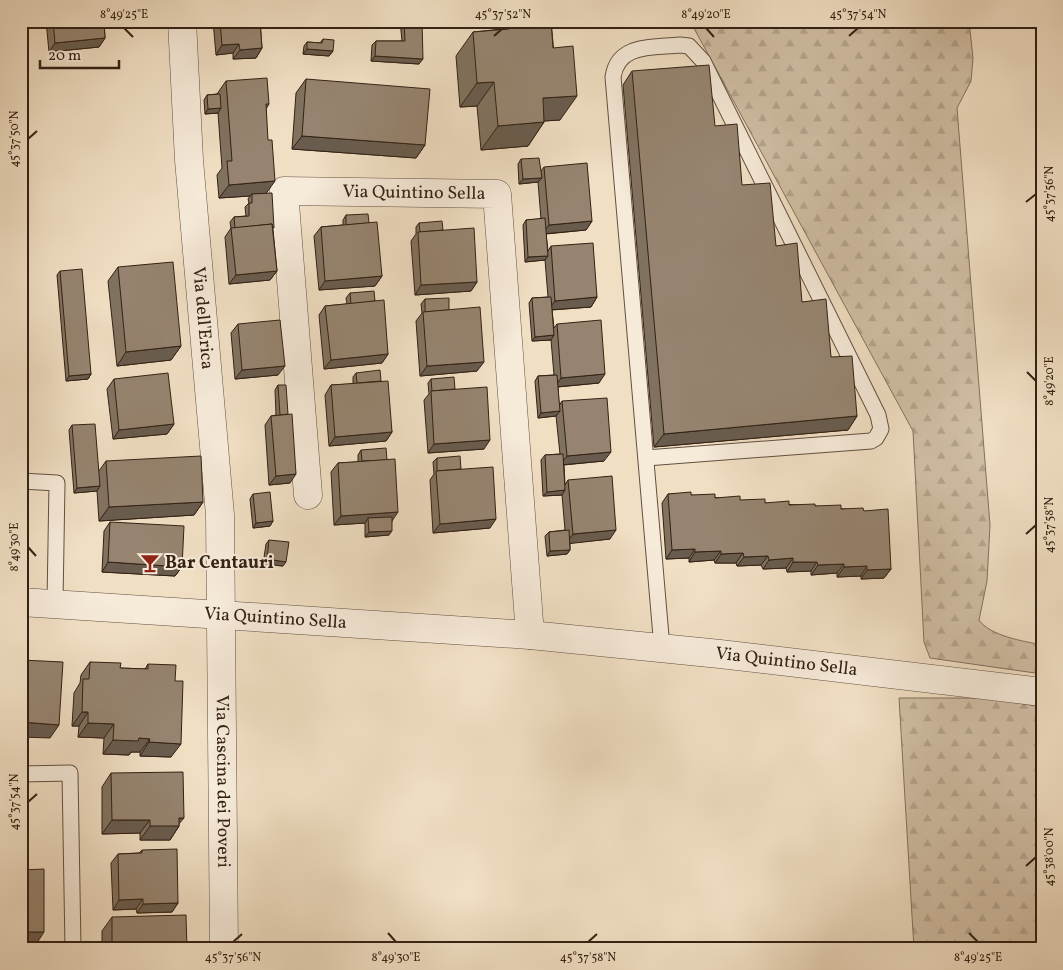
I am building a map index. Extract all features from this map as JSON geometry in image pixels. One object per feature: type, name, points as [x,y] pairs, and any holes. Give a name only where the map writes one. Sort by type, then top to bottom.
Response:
[{"type":"street","name":"Via dell'Erica","points":[[182,21],[190,170],[220,515],[222,615]]},
{"type":"street","name":"Via Quintino Sella","points":[[308,495],[284,191],[497,194],[530,635]]},
{"type":"street","name":"Via Quintino Sella","points":[[21,602],[530,635],[662,648],[1042,692]]},
{"type":"street","name":"Via Cascina dei Poveri","points":[[222,615],[224,949]]},
{"type":"lane","points":[[646,458],[872,441],[882,429],[878,415],[703,61],[688,46],[680,44],[629,52],[621,58],[615,68],[613,77],[662,648]]},
{"type":"lane","points":[[21,482],[58,483],[55,603]]},
{"type":"lane","points":[[21,774],[70,773],[73,949]]},
{"type":"green space","points":[[690,21],[969,21],[973,58],[971,81],[957,108],[990,525],[987,581],[979,620],[984,626],[999,634],[1042,645],[1042,674],[930,658],[924,642],[913,431]]},
{"type":"green space","points":[[899,698],[989,698],[1042,707],[1042,949],[914,949]]},
{"type":"building","points":[[53,21],[104,21],[105,38],[55,43]]},
{"type":"building","points":[[220,21],[260,21],[262,48],[240,50],[239,44],[222,45]]},
{"type":"building","points":[[404,21],[422,21],[423,59],[375,56],[376,41],[405,41]]},
{"type":"building","points":[[508,21],[551,21],[553,48],[573,46],[577,96],[543,98],[544,122],[498,126],[494,82],[477,83],[473,32],[509,29]]},
{"type":"building","points":[[323,39],[334,40],[333,51],[307,49],[307,42],[322,43]]},
{"type":"building","points":[[709,65],[715,126],[737,124],[742,185],[770,183],[776,246],[797,243],[802,302],[826,299],[831,357],[852,356],[857,416],[664,434],[632,71]]},
{"type":"building","points":[[267,78],[269,104],[266,104],[268,140],[272,140],[275,181],[229,185],[227,161],[232,161],[226,81]]},
{"type":"building","points":[[306,79],[430,89],[425,145],[302,136]]},
{"type":"building","points":[[220,94],[221,108],[208,109],[207,95]]},
{"type":"building","points":[[539,158],[542,178],[523,179],[521,159]]},
{"type":"building","points":[[587,163],[592,221],[549,225],[544,167]]},
{"type":"building","points":[[272,193],[274,228],[272,224],[235,228],[234,217],[249,216],[249,203],[252,203],[252,194]]},
{"type":"building","points":[[368,214],[369,223],[346,225],[346,215]]},
{"type":"building","points":[[545,218],[548,256],[528,257],[526,220]]},
{"type":"building","points":[[442,221],[443,230],[420,232],[419,223]]},
{"type":"building","points":[[377,222],[382,276],[325,281],[321,227]]},
{"type":"building","points":[[272,224],[277,271],[236,275],[231,228]]},
{"type":"building","points":[[474,228],[477,282],[421,285],[418,232]]},
{"type":"building","points":[[593,243],[597,297],[555,301],[551,246]]},
{"type":"building","points":[[173,262],[181,346],[126,352],[118,267]]},
{"type":"building","points":[[82,269],[91,374],[69,376],[60,271]]},
{"type":"building","points":[[374,291],[375,301],[351,304],[350,293]]},
{"type":"building","points":[[551,297],[554,335],[535,337],[532,298]]},
{"type":"building","points":[[449,298],[449,310],[425,312],[425,299]]},
{"type":"building","points":[[384,300],[388,354],[331,360],[325,306]]},
{"type":"building","points":[[480,307],[484,362],[427,366],[423,312]]},
{"type":"building","points":[[280,320],[285,366],[242,370],[238,324]]},
{"type":"building","points":[[601,320],[605,374],[561,378],[557,324]]},
{"type":"building","points":[[380,370],[381,381],[357,383],[356,373]]},
{"type":"building","points":[[168,373],[174,424],[119,430],[114,379]]},
{"type":"building","points":[[557,375],[560,411],[541,413],[538,376]]},
{"type":"building","points":[[454,377],[455,389],[432,391],[431,379]]},
{"type":"building","points":[[388,381],[392,432],[335,437],[331,385]]},
{"type":"building","points":[[278,385],[286,385],[288,414],[280,415]]},
{"type":"building","points":[[487,387],[490,440],[434,444],[431,391]]},
{"type":"building","points":[[607,398],[611,452],[567,456],[562,401]]},
{"type":"building","points":[[292,414],[296,474],[276,476],[271,416]]},
{"type":"building","points":[[95,424],[100,486],[77,488],[72,425]]},
{"type":"building","points":[[386,448],[387,460],[362,461],[361,450]]},
{"type":"building","points":[[563,454],[565,490],[547,492],[545,455]]},
{"type":"building","points":[[201,456],[203,502],[109,507],[106,461]]},
{"type":"building","points":[[460,456],[461,469],[437,471],[437,458]]},
{"type":"building","points":[[395,459],[398,512],[341,516],[338,463]]},
{"type":"building","points":[[493,467],[496,519],[440,524],[436,471]]},
{"type":"building","points":[[612,476],[616,530],[573,534],[568,480]]},
{"type":"building","points":[[270,492],[273,521],[256,523],[253,494]]},
{"type":"building","points":[[691,492],[691,495],[715,494],[715,498],[740,496],[740,500],[765,499],[765,503],[789,501],[789,505],[841,505],[841,509],[863,508],[864,511],[888,509],[891,569],[867,570],[867,566],[844,567],[844,564],[818,565],[817,562],[793,562],[793,558],[769,560],[768,556],[744,557],[743,553],[721,554],[721,551],[695,552],[695,549],[672,550],[668,494]]},
{"type":"building","points":[[392,517],[392,531],[369,532],[368,518]]},
{"type":"building","points":[[110,522],[184,526],[182,567],[108,562]]},
{"type":"building","points":[[569,530],[570,550],[550,551],[549,532]]},
{"type":"building","points":[[269,540],[289,542],[286,562],[267,559]]},
{"type":"building","points":[[21,660],[63,662],[59,725],[21,722]]},
{"type":"building","points":[[90,662],[121,663],[120,668],[148,669],[148,664],[176,665],[175,681],[183,681],[181,744],[149,742],[150,739],[139,738],[138,741],[113,740],[114,724],[88,723],[88,712],[82,712],[83,679],[89,679]]},
{"type":"building","points":[[183,772],[184,818],[179,818],[179,826],[150,826],[150,820],[112,820],[111,773]]},
{"type":"building","points":[[177,849],[178,903],[143,904],[143,899],[119,900],[118,854],[142,853],[142,850]]},
{"type":"building","points":[[44,869],[44,932],[21,932],[21,870]]},
{"type":"building","points":[[186,915],[187,949],[112,949],[112,917]]},
{"type":"place","name":"Bar Centauri","points":[[150,563]]}]
